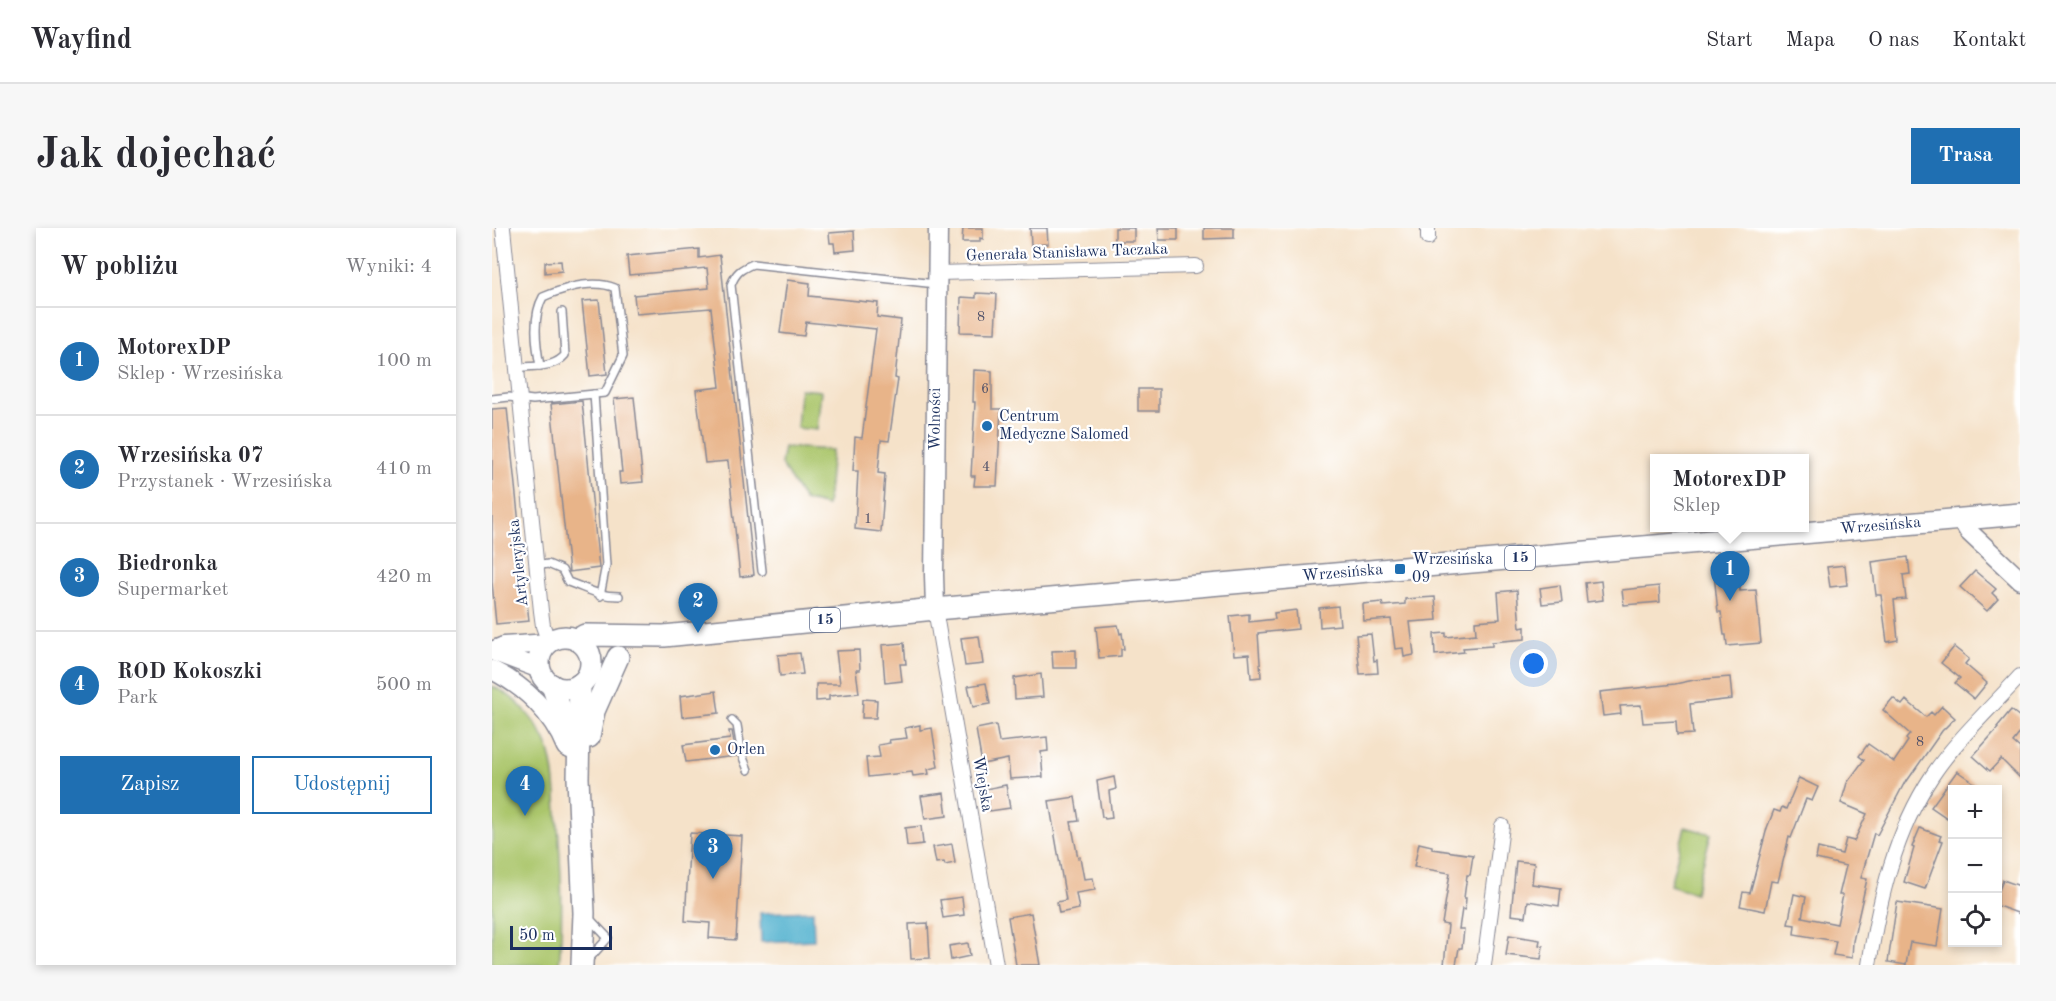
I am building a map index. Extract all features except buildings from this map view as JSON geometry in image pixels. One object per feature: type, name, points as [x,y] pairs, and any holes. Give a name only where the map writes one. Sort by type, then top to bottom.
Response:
[{"type":"main road","name":"Wrzesińska","points":[[577,640],[585,635],[664,636],[935,609],[2020,514]]},
{"type":"main road","name":"Wrzesińska","points":[[583,680],[618,657],[664,636]]},
{"type":"main road","name":"15","points":[[549,643],[560,638],[577,640]]},
{"type":"main road","points":[[577,640],[588,653],[590,669],[583,680],[578,778],[584,913],[583,965]]},
{"type":"main road","points":[[549,643],[540,655],[546,677],[567,729],[578,778]]},
{"type":"main road","points":[[578,778],[588,747],[594,711],[618,657]]},
{"type":"main road","name":"15","points":[[546,677],[569,688],[583,680]]},
{"type":"street","name":"Artyleryjska","points":[[503,228],[536,566],[543,626],[549,643]]},
{"type":"street","name":"Wolności","points":[[935,609],[939,228]]},
{"type":"street","name":"Generała Stanisława Taczaka","points":[[938,279],[1196,266]]},
{"type":"street","points":[[1964,519],[1969,532],[2020,580]]},
{"type":"street","name":"Wiejska","points":[[935,609],[996,965]]},
{"type":"street","points":[[492,651],[504,646],[549,643]]},
{"type":"street","points":[[492,651],[546,677]]},
{"type":"street","points":[[492,670],[515,683],[535,700],[561,735],[578,778]]},
{"type":"street","points":[[1869,965],[1876,920],[1894,854],[1917,803],[1933,775],[1951,752],[2020,676]]},
{"type":"street","points":[[1484,965],[1502,826]]},
{"type":"lane","points":[[762,572],[731,285],[734,276],[740,269],[753,264],[938,279]]},
{"type":"lane","points":[[492,399],[532,400],[605,393],[623,356],[615,288],[604,284],[570,288],[543,297],[538,306],[537,319],[540,366]]},
{"type":"lane","points":[[517,368],[550,365],[560,361],[565,355],[562,312]]},
{"type":"lane","points":[[594,394],[606,565],[600,596]]},
{"type":"lane","points":[[536,566],[548,564],[562,570],[568,582],[591,590],[600,596],[619,596]]},
{"type":"lane","points":[[732,720],[737,724],[742,755],[748,770]]},
{"type":"green space","points":[[800,389],[821,391],[817,430],[797,428]]},
{"type":"green space","points":[[784,447],[832,450],[827,506],[804,500],[781,464]]},
{"type":"green space","points":[[492,686],[519,704],[534,721],[545,740],[551,758],[556,790],[561,871],[559,965],[492,965]]},
{"type":"green space","points":[[1685,827],[1711,834],[1695,893],[1670,885]]},
{"type":"water","points":[[813,911],[814,940],[761,942],[760,913]]},
{"type":"place","name":"Centrum Medyczne Salomed","points":[[987,426]]},
{"type":"place","name":"Wrzesińska 09","points":[[1400,569]]},
{"type":"place","name":"MotorexDP","points":[[1730,601]]},
{"type":"place","name":"Wrzesińska 07","points":[[698,633]]},
{"type":"place","name":"Orlen","points":[[715,750]]},
{"type":"place","name":"ROD Kokoszki","points":[[525,816]]},
{"type":"place","name":"Biedronka","points":[[713,879]]}]
